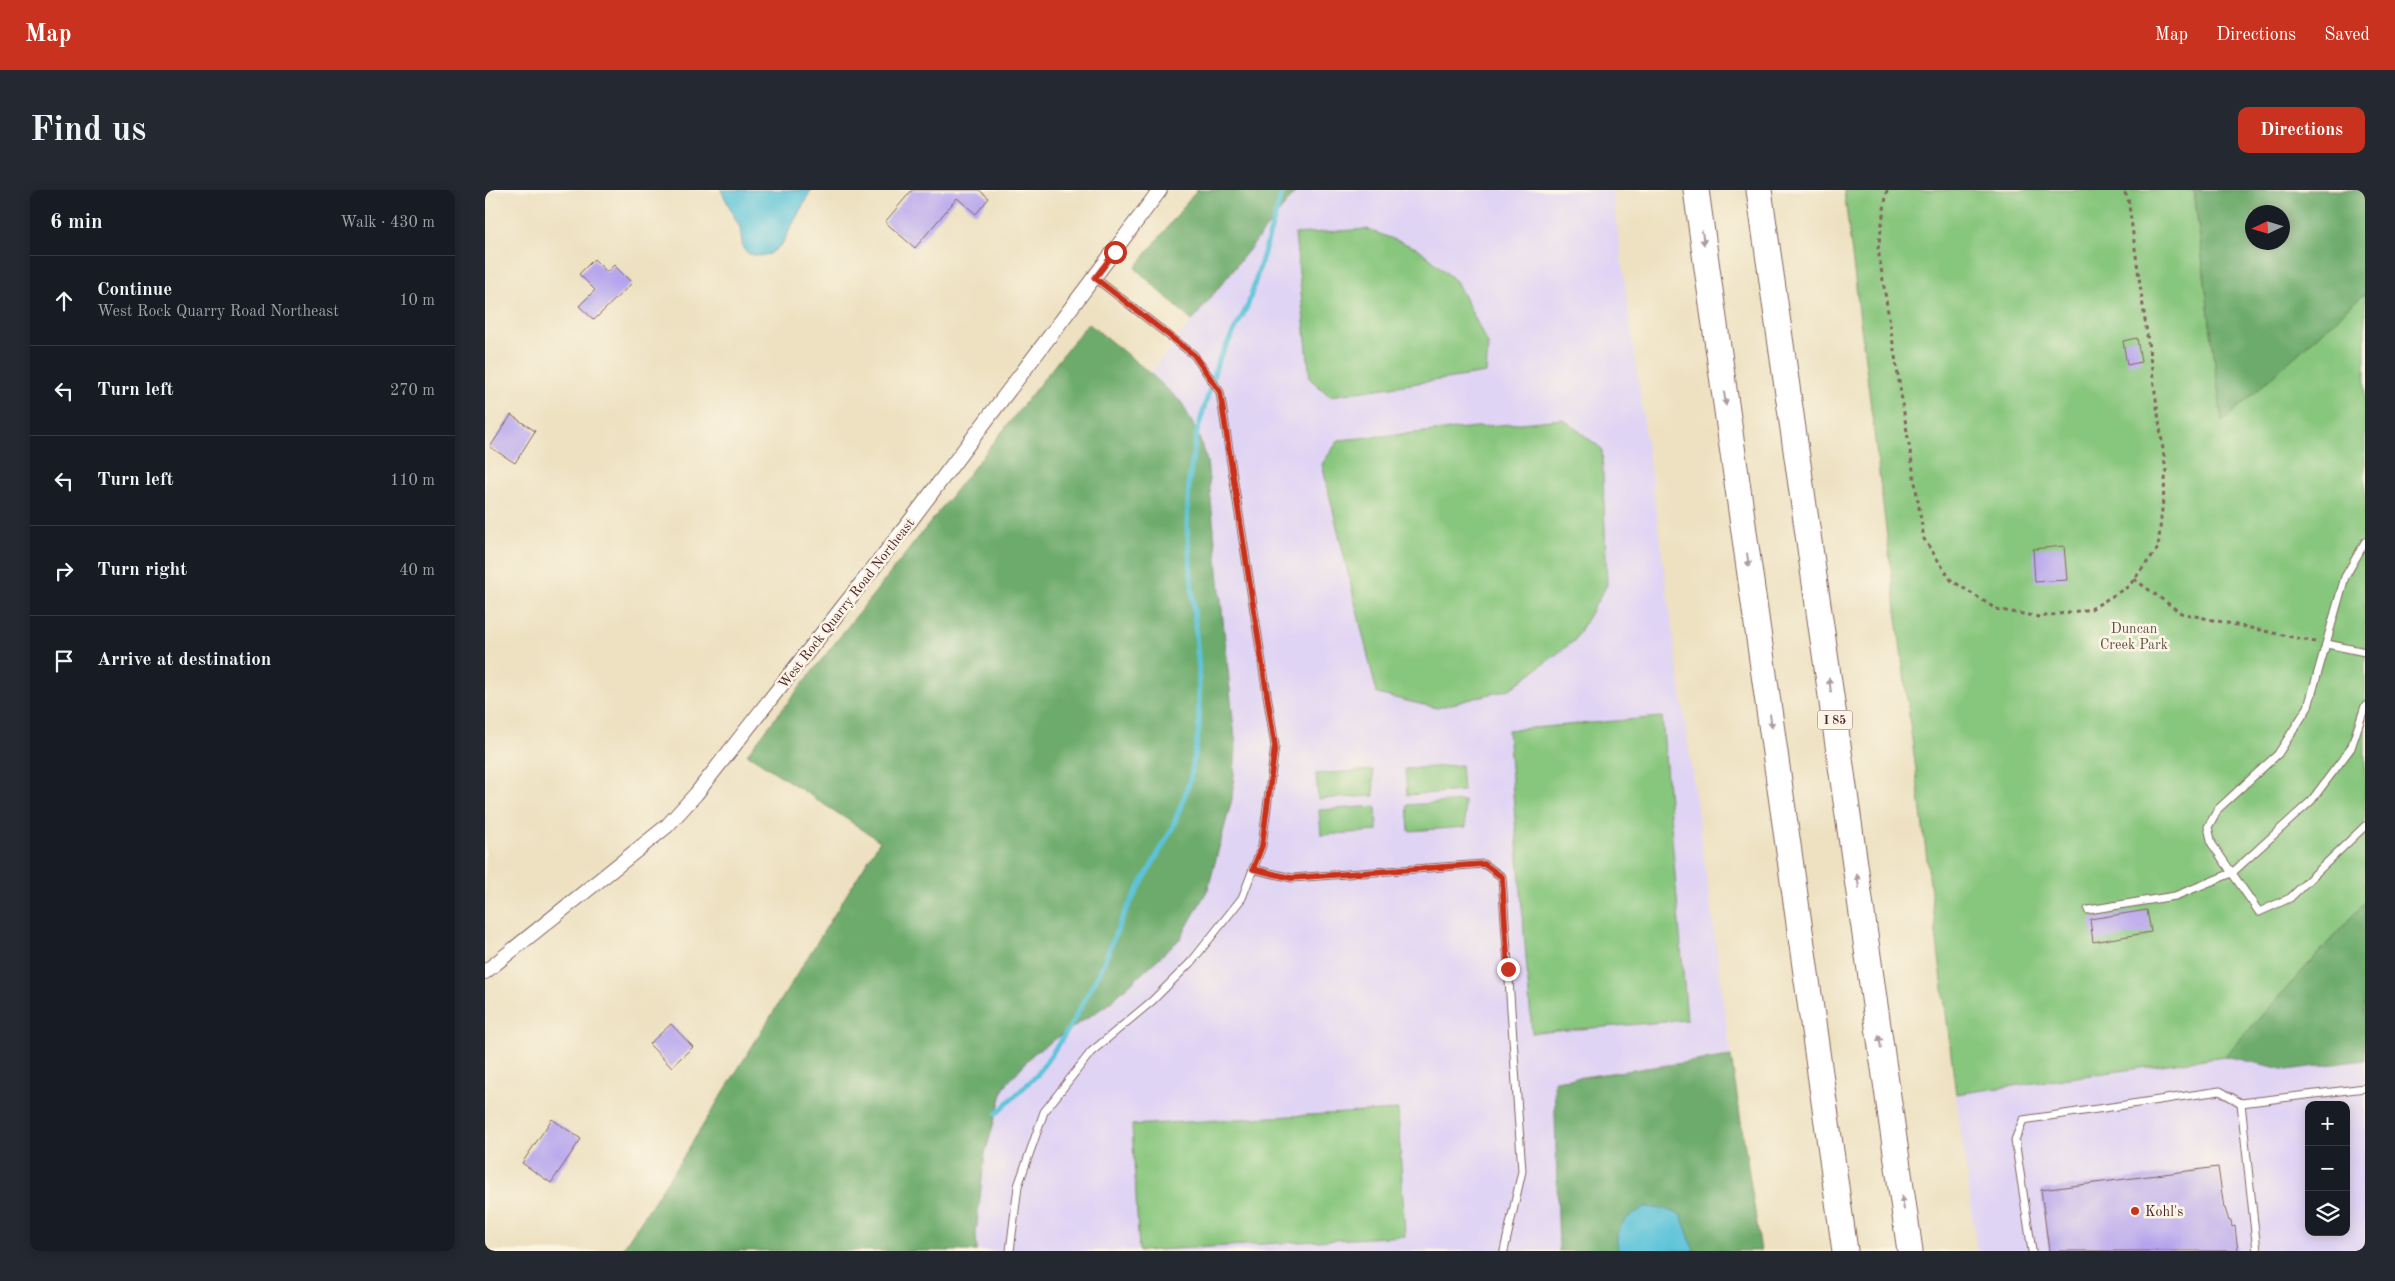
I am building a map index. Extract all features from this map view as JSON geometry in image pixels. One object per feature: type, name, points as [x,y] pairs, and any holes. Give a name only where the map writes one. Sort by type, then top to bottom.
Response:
[{"type":"highway","points":[[1696,190],[1845,1251]]},
{"type":"highway","name":"I 85","points":[[1759,190],[1910,1251]]},
{"type":"street","name":"West Rock Quarry Road Northeast","points":[[485,972],[667,826],[696,794],[911,520],[1160,190]]},
{"type":"lane","points":[[1010,1251],[1018,1186],[1044,1112],[1091,1052],[1152,1001],[1191,961],[1242,898],[1262,846],[1275,746],[1220,392],[1194,355],[1095,278]]},
{"type":"lane","points":[[2365,542],[2345,577],[2308,706],[2278,754],[2218,809],[2208,827],[2212,844],[2259,912],[2290,898],[2365,826]]},
{"type":"lane","points":[[2327,644],[2365,652]]},
{"type":"lane","points":[[2088,910],[2175,896],[2232,873],[2311,801],[2351,748],[2365,706]]},
{"type":"lane","points":[[1253,869],[1291,878],[1484,864],[1502,877],[1522,1171],[1504,1251]]},
{"type":"lane","points":[[2032,1251],[2015,1140],[2023,1120],[2220,1091],[2241,1103],[2365,1088]]},
{"type":"lane","points":[[2241,1103],[2257,1251]]},
{"type":"path","points":[[1887,190],[1878,249],[1924,539],[1951,580],[1996,609],[2039,617],[2091,609],[2129,586],[2158,548],[2166,471],[2128,198],[2123,190]]},
{"type":"path","points":[[2134,579],[2181,613],[2315,642]]},
{"type":"shaded area","points":[[1297,190],[1612,190],[1731,1056],[1554,1081],[1559,1251],[977,1251],[976,1233],[985,1154],[1004,1087],[1034,1053],[1107,1005],[1232,799],[1236,749],[1207,461],[1182,403],[1150,373]]},
{"type":"shaded area","points":[[2225,1056],[2287,1070],[2365,1060],[2365,1251],[1977,1251],[1956,1094]]},
{"type":"green space","points":[[1197,190],[1297,190],[1192,321],[1135,268]]},
{"type":"green space","name":"Duncan Creek Park","points":[[1844,190],[2194,190],[2222,422],[2365,293],[2365,902],[2225,1056],[1956,1094]]},
{"type":"green space","points":[[2194,190],[2365,190],[2365,293],[2222,422]]},
{"type":"green space","points":[[1367,229],[1419,249],[1456,281],[1488,344],[1486,373],[1330,396],[1310,379],[1295,234]]},
{"type":"green space","points":[[1088,323],[1150,373],[1182,403],[1197,432],[1207,461],[1236,749],[1232,799],[1208,889],[1180,939],[1107,1005],[1034,1053],[1004,1087],[985,1154],[976,1233],[977,1251],[621,1251],[685,1154],[880,841],[747,754]]},
{"type":"green space","points":[[1563,419],[1602,449],[1607,585],[1574,641],[1510,689],[1437,708],[1377,694],[1322,464],[1339,440]]},
{"type":"green space","points":[[1662,717],[1687,1020],[1532,1033],[1508,730]]},
{"type":"green space","points":[[1461,765],[1463,791],[1407,795],[1405,769]]},
{"type":"green space","points":[[1373,770],[1374,796],[1318,799],[1316,774]]},
{"type":"green space","points":[[1464,801],[1466,827],[1409,831],[1407,805]]},
{"type":"green space","points":[[1376,806],[1377,831],[1321,835],[1319,810]]},
{"type":"green space","points":[[2365,902],[2365,1060],[2287,1070],[2225,1056]]},
{"type":"green space","points":[[1731,1056],[1761,1251],[1559,1251],[1554,1081]]},
{"type":"green space","points":[[1398,1110],[1405,1236],[1139,1251],[1132,1125]]},
{"type":"water","points":[[721,190],[811,190],[782,244],[770,254],[759,256],[749,254],[743,249],[740,228]]},
{"type":"water","points":[[1647,1207],[1664,1209],[1681,1215],[1694,1251],[1619,1251],[1617,1236],[1619,1229],[1633,1214]]},
{"type":"building","points":[[912,190],[979,190],[989,198],[976,214],[957,198],[915,248],[885,222]]},
{"type":"building","points":[[594,259],[607,272],[614,265],[632,283],[594,320],[579,306],[595,290],[579,274]]},
{"type":"building","points":[[2137,338],[2141,362],[2127,365],[2123,341]]},
{"type":"building","points":[[511,415],[535,431],[515,463],[490,447]]},
{"type":"building","points":[[2064,546],[2067,580],[2035,582],[2033,549]]},
{"type":"building","points":[[2147,910],[2151,932],[2093,942],[2090,919]]},
{"type":"building","points":[[671,1024],[693,1047],[671,1067],[649,1044]]},
{"type":"building","points":[[552,1119],[581,1139],[551,1183],[522,1163]]},
{"type":"building","name":"Kohl's","points":[[2218,1167],[2224,1208],[2229,1221],[2231,1220],[2232,1227],[2235,1226],[2238,1251],[2049,1251],[2041,1190]]},
{"type":"waterway","points":[[996,1114],[1037,1075],[1068,1030],[1100,972],[1122,918],[1172,829],[1190,781],[1199,729],[1199,670],[1187,527],[1189,481],[1197,432],[1218,361],[1248,305],[1283,190]]},
{"type":"place","name":"Kohl's","points":[[2135,1211]]},
{"type":"route","points":[[1115,252],[1095,278],[1194,355],[1220,392],[1275,746],[1262,846],[1253,869],[1291,878],[1484,864],[1502,877],[1508,969]]}]
